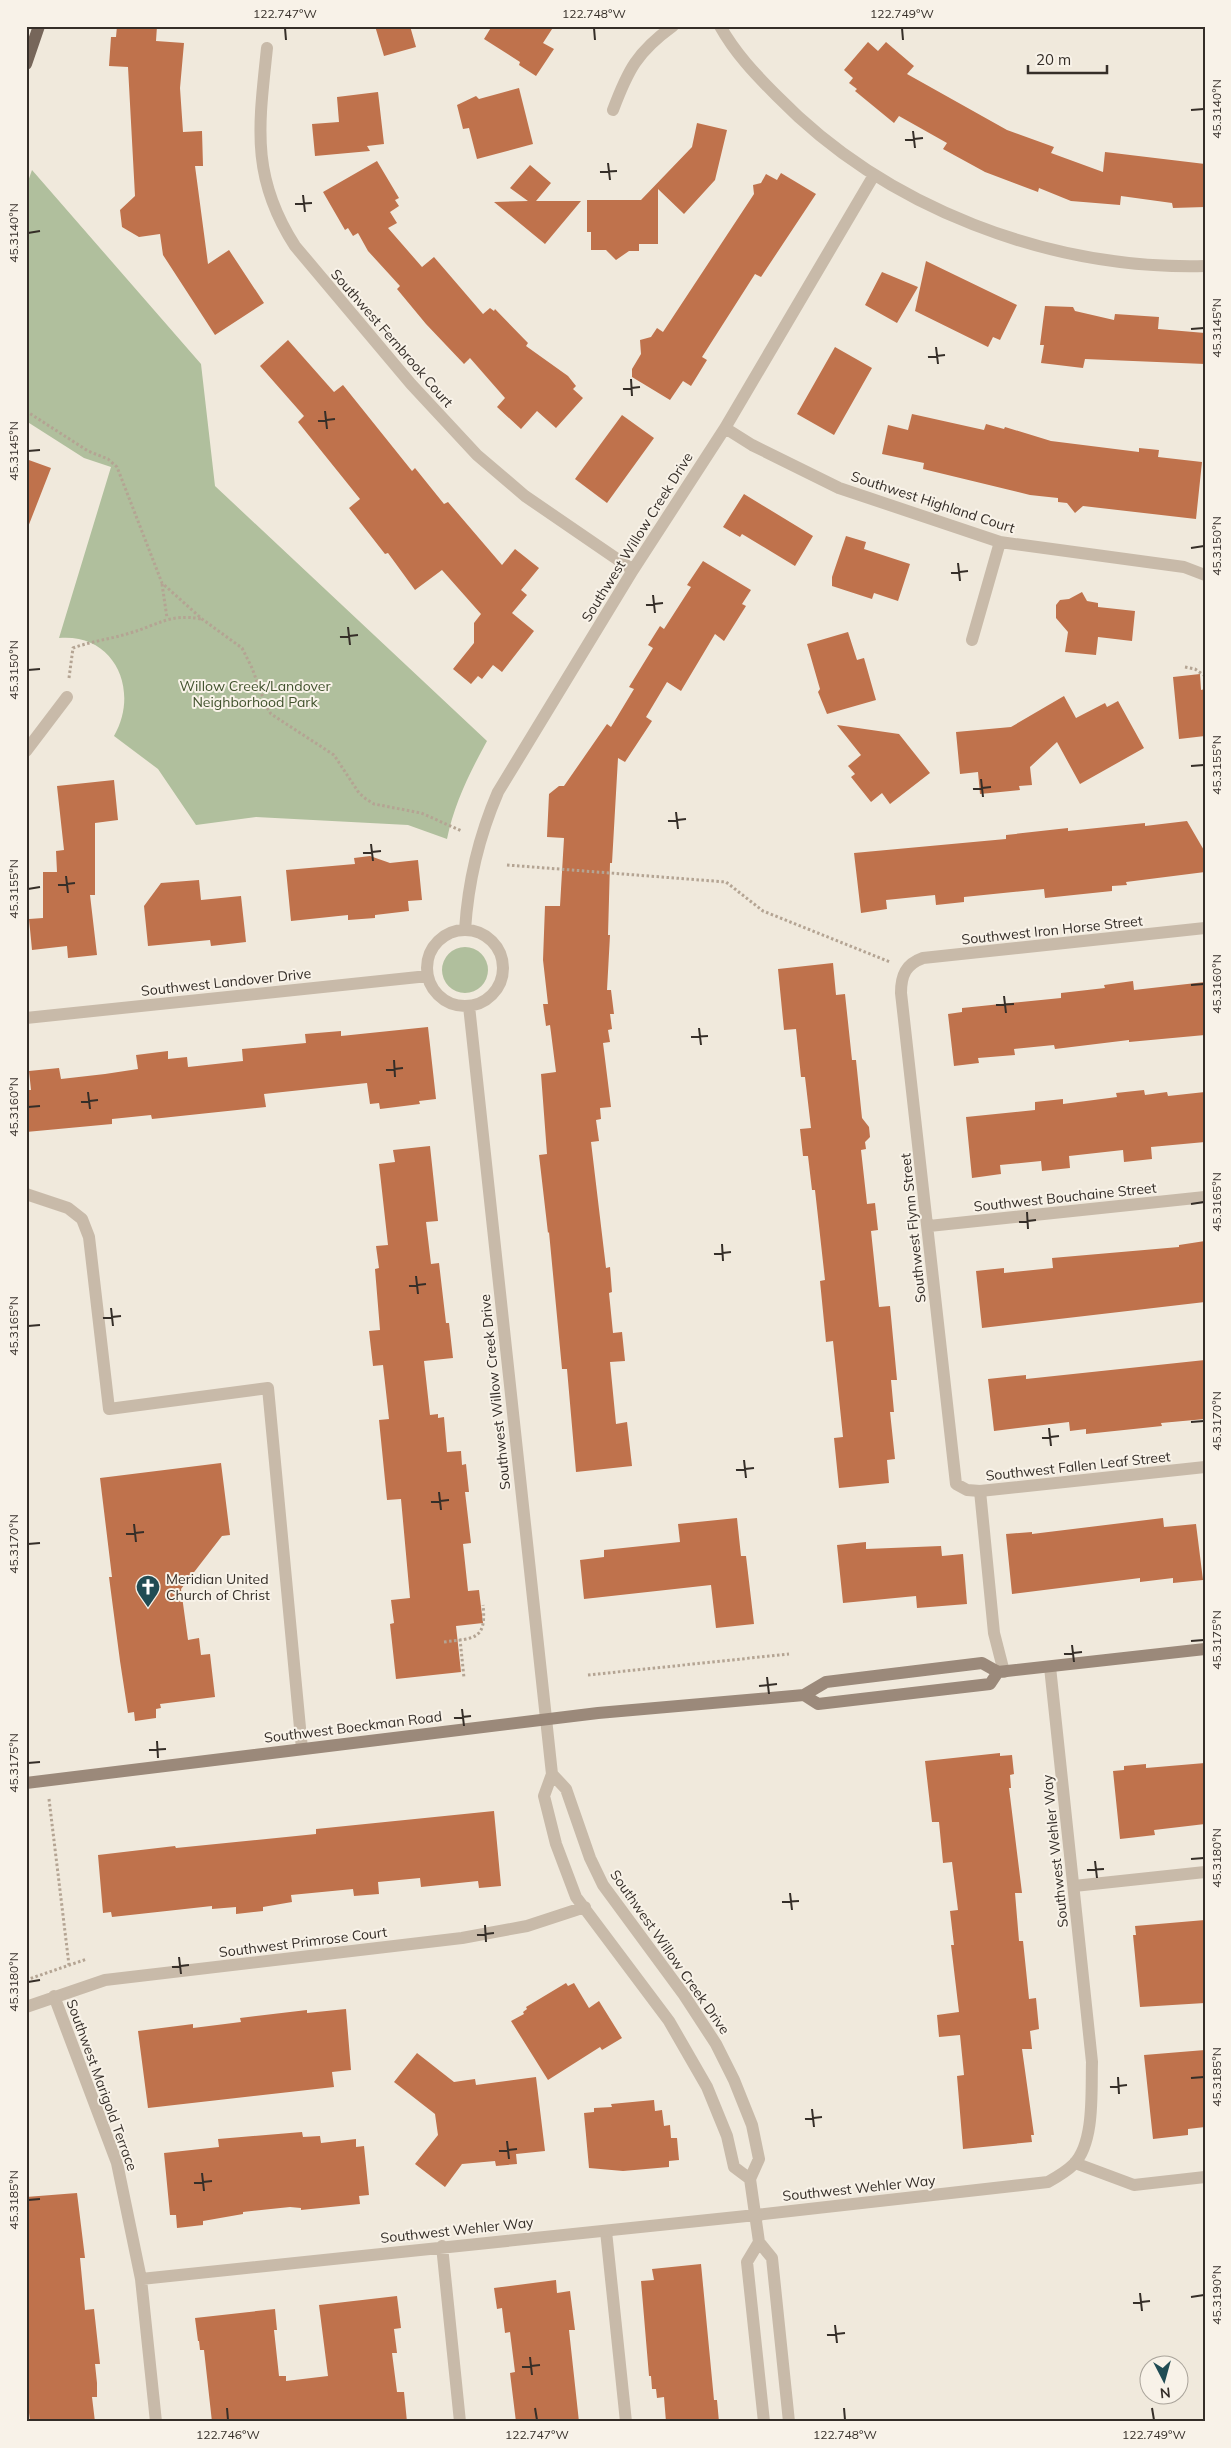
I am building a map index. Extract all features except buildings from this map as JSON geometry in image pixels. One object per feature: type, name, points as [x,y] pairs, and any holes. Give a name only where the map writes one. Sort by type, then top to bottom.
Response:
[{"type":"main road","points":[[26,64],[39,26]]},
{"type":"main road","name":"Southwest Boeckman Road","points":[[26,1783],[545,1720],[804,1695],[826,1682],[982,1663],[1001,1672],[1205,1649]]},
{"type":"main road","name":"Southwest Boeckman Road","points":[[804,1695],[818,1704],[990,1684],[1001,1672]]},
{"type":"street","points":[[613,110],[625,76],[642,52],[673,26]]},
{"type":"street","points":[[720,26],[736,52],[786,106],[809,126],[874,175],[932,206],[975,225],[1020,240],[1064,251],[1150,265],[1205,266]]},
{"type":"street","name":"Southwest Fernbrook Court","points":[[268,48],[259,131],[261,155],[265,178],[282,225],[295,246],[411,384],[477,455],[525,496],[633,570]]},
{"type":"street","name":"Southwest Willow Creek Drive","points":[[464,930],[471,876],[487,818],[498,792],[633,570],[725,428],[874,175]]},
{"type":"street","name":"Southwest Highland Court","points":[[725,428],[752,446],[839,488],[1000,542],[1184,567],[1205,575]]},
{"type":"street","points":[[972,640],[1000,542]]},
{"type":"street","points":[[26,751],[67,697]]},
{"type":"street","name":"Southwest Iron Horse Street","points":[[906,969],[913,962],[923,958],[1205,928]]},
{"type":"street","points":[[464,930],[483,936],[497,948],[502,960],[503,973],[499,985],[492,995],[481,1003],[469,1006],[456,1005],[444,1000],[435,992],[426,968],[434,946],[442,938],[453,932],[464,930]]},
{"type":"street","name":"Southwest Flynn Street","points":[[906,969],[901,980],[901,993],[956,1484]]},
{"type":"street","name":"Southwest Landover Drive","points":[[26,1018],[428,976]]},
{"type":"street","name":"Southwest Willow Creek Drive","points":[[469,1006],[552,1774],[544,1796],[556,1844],[576,1897],[669,2021],[707,2086],[727,2136],[734,2167],[750,2179]]},
{"type":"street","points":[[26,1194],[68,1208],[82,1219],[89,1237],[109,1409],[268,1388],[302,1749]]},
{"type":"street","name":"Southwest Bouchaine Street","points":[[928,1226],[1205,1197]]},
{"type":"street","name":"Southwest Fallen Leaf Street","points":[[956,1484],[967,1490],[980,1491],[1205,1467]]},
{"type":"street","points":[[980,1491],[994,1634],[1001,1672]]},
{"type":"street","name":"Southwest Wehler Way","points":[[141,2278],[756,2215],[1048,2182],[1075,2163],[1083,2150],[1089,2128],[1092,2062],[1050,1666]]},
{"type":"street","name":"Southwest Willow Creek Drive","points":[[552,1774],[566,1789],[590,1858],[603,1886],[684,1994],[716,2044],[752,2125],[759,2159],[750,2179],[759,2242],[772,2258],[789,2422]]},
{"type":"street","points":[[1074,1886],[1205,1872]]},
{"type":"street","name":"Southwest Primrose Court","points":[[26,2007],[105,1980],[462,1938],[527,1926],[584,1908]]},
{"type":"street","name":"Southwest Marigold Terrace","points":[[54,1996],[117,2162],[141,2278],[156,2422]]},
{"type":"street","points":[[1075,2163],[1134,2185],[1205,2177]]},
{"type":"street","points":[[606,2230],[626,2422]]},
{"type":"street","points":[[759,2242],[747,2262],[764,2422]]},
{"type":"street","points":[[442,2246],[460,2422]]},
{"type":"path","points":[[26,411],[88,451],[108,459],[118,467],[162,583],[167,618]]},
{"type":"path","points":[[162,583],[202,619],[242,648],[252,668],[266,706],[272,714],[334,755],[359,793],[366,799],[374,804],[421,813],[462,831]]},
{"type":"path","points":[[67,697],[73,648],[105,638],[130,633],[167,618],[190,617],[202,619]]},
{"type":"path","points":[[1185,667],[1195,669],[1205,676]]},
{"type":"path","points":[[507,865],[726,882],[763,911],[869,952],[906,969]]},
{"type":"path","points":[[444,1642],[472,1638],[482,1630],[485,1623],[483,1605]]},
{"type":"path","points":[[460,1639],[464,1678]]},
{"type":"path","points":[[588,1675],[789,1654]]},
{"type":"path","points":[[47,1780],[69,1965]]},
{"type":"path","points":[[26,1980],[87,1959]]},
{"type":"green space","name":"Willow Creek/Landover Neighborhood Park","points":[[32,170],[201,364],[215,486],[487,741],[463,789],[447,839],[408,825],[256,817],[196,825],[158,769],[114,736],[121,719],[124,701],[123,684],[117,668],[108,655],[95,645],[79,639],[59,638],[111,467],[84,458],[26,421],[26,187]]},
{"type":"green space","points":[[465,947],[478,951],[484,957],[488,970],[484,983],[478,989],[465,993],[452,989],[446,983],[442,970],[446,957],[452,951]]},
{"type":"place","name":"Meridian United Church of Christ","points":[[148,1608]]}]
